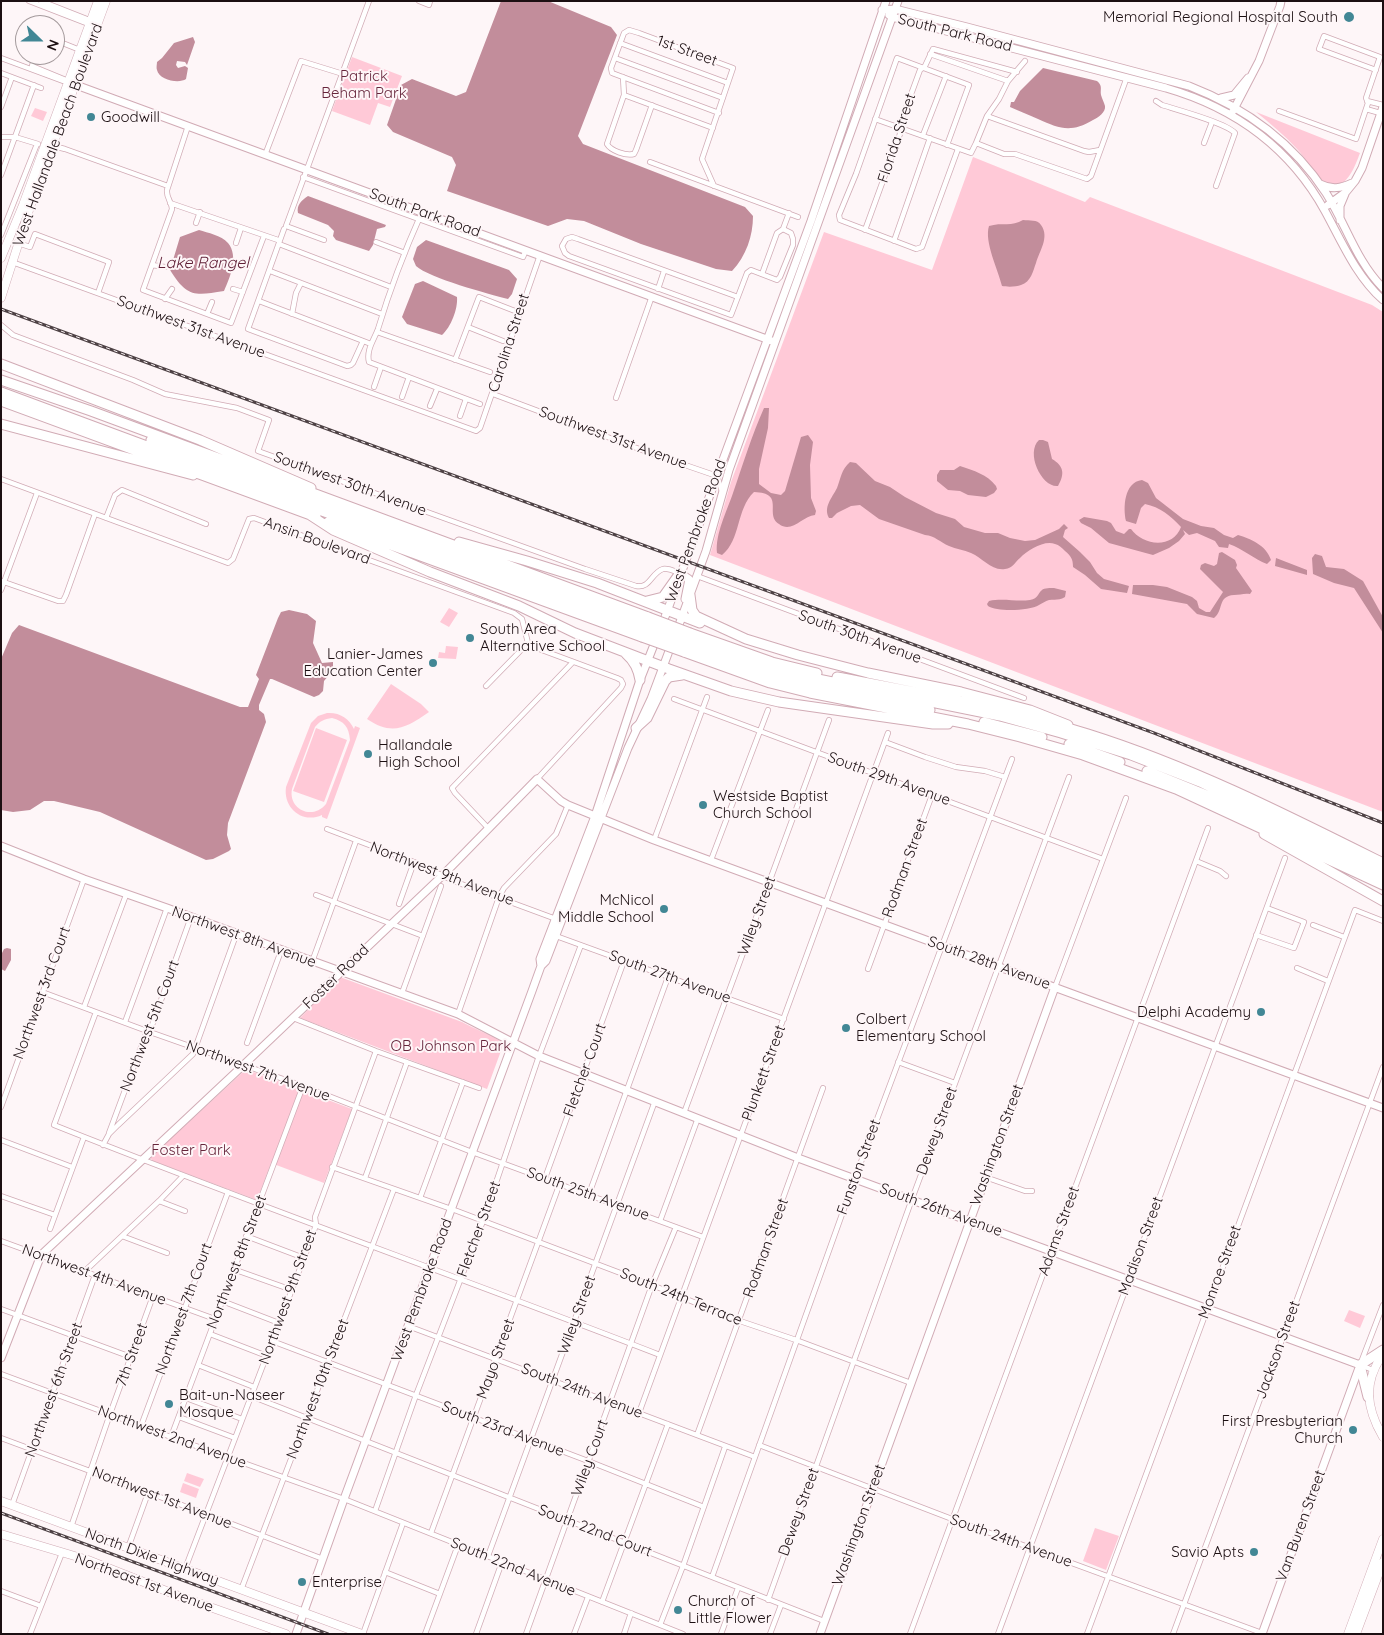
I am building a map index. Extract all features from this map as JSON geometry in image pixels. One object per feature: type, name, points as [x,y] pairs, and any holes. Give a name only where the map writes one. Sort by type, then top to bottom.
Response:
[{"type":"highway","points":[[1,364],[200,440],[306,485],[333,501]]},
{"type":"highway","points":[[1,380],[91,411],[422,534],[645,627]]},
{"type":"highway","points":[[1,388],[200,459]]},
{"type":"highway","points":[[1,392],[165,454],[687,642],[803,676],[1000,716],[1131,755],[1200,782],[1383,870]]},
{"type":"highway","points":[[1,401],[310,515],[645,627]]},
{"type":"highway","points":[[91,411],[106,423],[687,642],[741,666],[794,682],[1017,730],[1092,751],[1216,799],[1383,877]]},
{"type":"highway","points":[[42,415],[76,422],[165,454]]},
{"type":"highway","points":[[1,424],[179,473],[213,479]]},
{"type":"highway","points":[[310,515],[333,530],[430,572],[519,606],[574,633],[731,691],[779,702],[933,724],[968,724]]},
{"type":"highway","points":[[422,534],[526,561],[597,583],[709,626],[720,628],[746,639],[798,655],[868,673],[961,692],[1030,710],[1058,720],[1087,734]]},
{"type":"highway","points":[[647,601],[663,597],[680,573]]},
{"type":"highway","points":[[690,595],[692,610],[696,616],[714,623],[720,628]]},
{"type":"highway","points":[[687,642],[770,683],[810,693],[968,724],[1050,745],[1126,770],[1176,788],[1383,885]]},
{"type":"highway","points":[[687,642],[756,656],[796,668],[983,706],[1087,734],[1182,768],[1383,863]]},
{"type":"highway","points":[[624,652],[635,664],[640,680]]},
{"type":"highway","points":[[636,728],[647,718],[665,681],[675,675],[684,675]]},
{"type":"highway","points":[[1244,819],[1266,836],[1383,901]]},
{"type":"highway","points":[[1358,850],[1383,859]]},
{"type":"highway","points":[[1368,1398],[1360,1365],[1383,1350]]},
{"type":"main road","name":"West Hallandale Beach Boulevard","points":[[1,257],[4,236],[45,146],[76,85],[94,23],[98,1]]},
{"type":"main road","name":"West Hallandale Beach Boulevard","points":[[1,298],[18,243],[46,166],[47,152],[45,146],[67,80],[80,50],[106,1]]},
{"type":"main road","points":[[4,236],[12,262]]},
{"type":"main road","points":[[1,257],[5,260],[6,286]]},
{"type":"main road","points":[[1383,1354],[1373,1370],[1368,1398],[1374,1420],[1383,1436]]},
{"type":"main road","name":"North Dixie Highway","points":[[1,1501],[362,1634]]},
{"type":"main road","name":"Northeast 1st Avenue","points":[[1,1534],[88,1560],[179,1596],[286,1634]]},
{"type":"main road","points":[[1348,1634],[1383,1539]]},
{"type":"main road","points":[[1356,1634],[1383,1562]]},
{"type":"street","points":[[29,1],[94,23]]},
{"type":"street","points":[[41,1],[62,11]]},
{"type":"street","points":[[363,341],[354,363],[347,366],[248,329],[369,1]]},
{"type":"street","points":[[419,1],[430,3]]},
{"type":"street","name":"West Pembroke Road","points":[[541,966],[540,959],[598,817],[651,698],[706,551],[722,492],[771,341],[886,1]]},
{"type":"street","name":"West Pembroke Road","points":[[296,1634],[541,966],[546,961],[556,936],[598,817],[647,661],[717,476],[812,241],[898,1]]},
{"type":"street","points":[[1231,114],[1255,70],[1280,4]]},
{"type":"street","name":"South Park Road","points":[[882,10],[895,10],[967,26],[1189,86],[1219,98],[1261,124],[1301,160],[1331,203],[1365,266],[1383,288]]},
{"type":"street","name":"South Park Road","points":[[882,10],[892,18],[1184,93],[1231,114],[1276,147],[1294,166],[1311,187],[1359,274],[1383,300]]},
{"type":"street","name":"1st Street","points":[[620,43],[626,31],[629,30],[733,68],[702,159],[714,186]]},
{"type":"street","points":[[1279,111],[1356,139],[1366,109],[1366,98],[1376,70],[1380,57],[1324,36],[1319,49],[1376,70]]},
{"type":"street","points":[[719,113],[615,75],[611,70],[620,43],[728,83]]},
{"type":"street","points":[[65,44],[80,50]]},
{"type":"street","name":"Florida Street","points":[[865,230],[900,134],[899,128],[920,70],[933,49],[1017,72]]},
{"type":"street","points":[[930,54],[1008,81]]},
{"type":"street","points":[[1,58],[63,81],[67,80]]},
{"type":"street","points":[[615,58],[723,98]]},
{"type":"street","points":[[947,145],[969,85],[897,58],[840,218],[842,221],[916,250],[919,249],[922,247],[958,149]]},
{"type":"street","points":[[265,155],[301,61],[343,74]]},
{"type":"street","points":[[875,119],[971,153],[986,116],[999,99],[1008,81],[1025,61]]},
{"type":"street","points":[[32,65],[76,85]]},
{"type":"street","points":[[976,143],[1004,154],[1015,154],[1087,180],[1091,176],[1130,70]]},
{"type":"street","points":[[1219,98],[1234,95],[1255,70]]},
{"type":"street","points":[[1,73],[41,88]]},
{"type":"street","points":[[923,136],[946,76]]},
{"type":"street","points":[[1,107],[12,77]]},
{"type":"street","points":[[623,77],[624,95],[607,144],[609,148],[629,155],[634,154],[652,105]]},
{"type":"street","points":[[1,175],[34,85]]},
{"type":"street","name":"South Park Road","points":[[76,85],[265,155],[305,173],[422,212],[771,341]]},
{"type":"street","points":[[624,95],[713,128]]},
{"type":"street","points":[[1156,101],[1162,105],[1232,130],[1235,133],[1216,186]]},
{"type":"street","points":[[1367,101],[1382,108]]},
{"type":"street","points":[[1366,109],[1382,108]]},
{"type":"street","points":[[1323,208],[1346,192],[1355,181],[1362,168],[1382,108]]},
{"type":"street","points":[[986,116],[1084,151],[1100,150]]},
{"type":"street","points":[[1204,143],[1212,122]]},
{"type":"street","points":[[188,126],[166,195],[172,210],[143,290],[231,323],[264,236]]},
{"type":"street","points":[[1,137],[15,137],[45,146],[64,149],[168,186]]},
{"type":"street","points":[[894,241],[930,138]]},
{"type":"street","points":[[650,162],[811,221],[814,229],[812,241]]},
{"type":"street","points":[[829,168],[832,186]]},
{"type":"street","points":[[305,173],[418,219],[523,257],[526,250]]},
{"type":"street","points":[[1319,184],[1331,188],[1339,188],[1355,181]]},
{"type":"street","points":[[1340,220],[1340,206],[1346,192]]},
{"type":"street","points":[[170,203],[264,236],[391,287]]},
{"type":"street","points":[[196,223],[200,212]]},
{"type":"street","points":[[422,212],[391,287],[377,332],[371,344],[368,359],[369,362],[381,367],[480,404]]},
{"type":"street","points":[[762,274],[777,233],[783,229],[789,213]]},
{"type":"street","points":[[236,243],[241,228]]},
{"type":"street","points":[[285,228],[324,240]]},
{"type":"street","points":[[738,297],[572,237],[566,239],[562,246],[565,253],[569,256],[731,315],[738,297],[747,273],[751,270],[777,280],[781,274],[794,242],[791,233],[783,229]]},
{"type":"street","points":[[18,243],[30,247],[35,234],[109,262],[98,293]]},
{"type":"street","points":[[376,242],[405,253]]},
{"type":"street","name":"Carolina Street","points":[[478,430],[540,255]]},
{"type":"street","name":"Southwest 31st Avenue","points":[[12,262],[370,393],[470,429],[478,430]]},
{"type":"street","points":[[152,264],[165,267]]},
{"type":"street","points":[[270,271],[382,314]]},
{"type":"street","points":[[658,289],[664,271]]},
{"type":"street","points":[[292,314],[296,293],[301,283]]},
{"type":"street","points":[[166,299],[172,289]]},
{"type":"street","points":[[233,289],[243,292]]},
{"type":"street","points":[[616,398],[652,296]]},
{"type":"street","points":[[455,360],[479,297],[515,310]]},
{"type":"street","points":[[259,301],[371,344]]},
{"type":"street","points":[[207,314],[212,302]]},
{"type":"street","name":"Southwest 30th Avenue","points":[[1,325],[13,335],[165,394],[237,408],[269,420],[258,451],[642,588],[662,569],[680,573]]},
{"type":"street","points":[[468,327],[503,342]]},
{"type":"street","points":[[377,332],[490,372]]},
{"type":"street","points":[[374,387],[381,367]]},
{"type":"street","points":[[402,396],[409,377]]},
{"type":"street","points":[[430,406],[437,389]]},
{"type":"street","name":"Southwest 31st Avenue","points":[[492,394],[717,476]]},
{"type":"street","points":[[460,416],[466,399]]},
{"type":"street","points":[[717,476],[722,492]]},
{"type":"street","name":"Ansin Boulevard","points":[[1,479],[228,563],[234,559],[249,519],[254,518],[514,612],[522,619],[528,643]]},
{"type":"street","points":[[106,518],[115,495],[122,490],[206,524]]},
{"type":"street","points":[[1,590],[38,493]]},
{"type":"street","points":[[3,581],[58,601],[63,600],[95,514]]},
{"type":"street","points":[[680,573],[689,579],[682,616]]},
{"type":"street","name":"South 30th Avenue","points":[[697,576],[1024,698]]},
{"type":"street","points":[[486,686],[528,643],[531,646],[573,662],[452,788],[488,828]]},
{"type":"street","name":"Foster Road","points":[[41,1255],[442,876],[536,779],[623,684],[621,680],[573,662]]},
{"type":"street","points":[[654,840],[707,696]]},
{"type":"street","name":"South 29th Avenue","points":[[674,699],[1103,858]]},
{"type":"street","points":[[711,860],[768,710]]},
{"type":"street","name":"Wiley Street","points":[[684,1113],[829,720]]},
{"type":"street","name":"Plunkett Street","points":[[639,1413],[827,904],[888,733]]},
{"type":"street","points":[[886,742],[956,768],[986,771],[1005,777]]},
{"type":"street","name":"Funston Street","points":[[712,1577],[855,1178],[1012,760]]},
{"type":"street","name":"Dewey Street","points":[[768,1600],[912,1199],[1069,777]]},
{"type":"street","name":"South 28th Avenue","points":[[536,779],[568,805],[654,840],[1383,1108]]},
{"type":"street","name":"Rodman Street","points":[[868,970],[932,795]]},
{"type":"street","name":"Washington Street","points":[[820,1634],[985,1177],[1126,798]]},
{"type":"street","points":[[458,1014],[499,897],[504,888],[556,834],[568,805]]},
{"type":"street","name":"Adams Street","points":[[910,1634],[1208,828]]},
{"type":"street","name":"Northwest 9th Avenue","points":[[327,829],[414,862],[442,876],[556,919]]},
{"type":"street","points":[[312,962],[356,841]]},
{"type":"street","name":"Northwest 8th Avenue","points":[[1,846],[126,895],[167,908],[458,1014],[513,1042]]},
{"type":"street","name":"Madison Street","points":[[998,1634],[1285,858]]},
{"type":"street","points":[[1196,861],[1220,870],[1226,876]]},
{"type":"street","points":[[399,904],[414,862]]},
{"type":"street","name":"Northwest 3rd Court","points":[[1,1106],[84,879]]},
{"type":"street","points":[[402,993],[441,886]]},
{"type":"street","points":[[84,1007],[126,895]]},
{"type":"street","points":[[316,895],[423,936]]},
{"type":"street","points":[[124,1022],[167,908]]},
{"type":"street","points":[[1256,935],[1294,948],[1304,922],[1266,908]]},
{"type":"street","name":"Monroe Street","points":[[1087,1634],[1355,910],[1383,920]]},
{"type":"street","name":"Northwest 5th Court","points":[[109,1134],[147,1032],[151,1028],[191,917]]},
{"type":"street","points":[[1313,925],[1344,937]]},
{"type":"street","points":[[103,1145],[109,1134],[193,1054],[236,934]]},
{"type":"street","name":"South 27th Avenue","points":[[556,936],[784,1019]]},
{"type":"street","name":"Fletcher Street","points":[[375,1511],[416,1395],[440,1337],[483,1221],[539,1056],[581,945]]},
{"type":"street","points":[[247,1043],[281,951]]},
{"type":"street","name":"Fletcher Court","points":[[545,1178],[624,961]]},
{"type":"street","points":[[1297,968],[1328,981]]},
{"type":"street","points":[[589,1194],[668,977]]},
{"type":"street","name":"Northwest 7th Avenue","points":[[42,992],[147,1032],[303,1086],[472,1152]]},
{"type":"street","points":[[96,1012],[54,1125],[183,1176],[660,1355]]},
{"type":"street","points":[[293,1018],[376,1051],[480,1088]]},
{"type":"street","name":"South 26th Avenue","points":[[513,1042],[539,1056],[583,1074],[798,1158],[1373,1370]]},
{"type":"street","name":"Northwest 9th Street","points":[[185,1570],[304,1258],[316,1225],[315,1217],[332,1167],[376,1051]]},
{"type":"street","points":[[365,1178],[407,1062]]},
{"type":"street","points":[[898,1062],[955,1083]]},
{"type":"street","name":"Jackson Street","points":[[1173,1634],[1383,1066]]},
{"type":"street","points":[[420,1198],[463,1082]]},
{"type":"street","name":"Northwest 8th Street","points":[[171,1437],[303,1086]]},
{"type":"street","name":"Rodman Street","points":[[697,1435],[824,1088]]},
{"type":"street","name":"Wiley Street","points":[[488,1556],[655,1101]]},
{"type":"street","points":[[660,1221],[698,1118]]},
{"type":"street","points":[[50,1229],[84,1137]]},
{"type":"street","points":[[1,1140],[72,1167]]},
{"type":"street","name":"South 25th Avenue","points":[[472,1152],[703,1237]]},
{"type":"street","name":"South 24th Terrace","points":[[332,1167],[483,1221],[652,1285],[740,1321],[910,1383]]},
{"type":"street","points":[[84,1271],[183,1176]]},
{"type":"street","points":[[985,1177],[1025,1191],[1032,1191]]},
{"type":"street","name":"Mayo Street","points":[[430,1533],[560,1183]]},
{"type":"street","name":"Northwest 10th Street","points":[[242,1590],[394,1189]]},
{"type":"street","name":"Northwest 7th Court","points":[[141,1426],[228,1192]]},
{"type":"street","points":[[1,1196],[55,1215]]},
{"type":"street","points":[[159,1201],[185,1210]]},
{"type":"street","name":"Wiley Court","points":[[526,1634],[652,1285],[676,1227]]},
{"type":"street","points":[[122,1236],[166,1253]]},
{"type":"street","points":[[246,1236],[304,1258]]},
{"type":"street","name":"Northwest 4th Avenue","points":[[1,1241],[215,1319]]},
{"type":"street","points":[[1,1358],[41,1255]]},
{"type":"street","points":[[233,1269],[292,1290]]},
{"type":"street","name":"Northwest 6th Street","points":[[12,1505],[95,1275]]},
{"type":"street","name":"7th Street","points":[[71,1527],[153,1296]]},
{"type":"street","points":[[222,1301],[279,1322]]},
{"type":"street","name":"Van Buren Street","points":[[1263,1633],[1383,1305]]},
{"type":"street","points":[[1,1309],[131,1357]]},
{"type":"street","name":"South 24th Avenue","points":[[408,1326],[755,1457]]},
{"type":"street","points":[[210,1334],[267,1356]]},
{"type":"street","points":[[272,1341],[386,1385]]},
{"type":"street","points":[[198,1366],[254,1387]]},
{"type":"street","name":"Northwest 2nd Avenue","points":[[1,1374],[344,1499]]},
{"type":"street","name":"South 23rd Avenue","points":[[386,1385],[704,1507]]},
{"type":"street","name":"South 22nd Court","points":[[251,1396],[824,1621]]},
{"type":"street","points":[[186,1398],[242,1419]]},
{"type":"street","points":[[179,1417],[235,1438]]},
{"type":"street","points":[[602,1602],[668,1424]]},
{"type":"street","name":"Northwest 1st Avenue","points":[[1,1438],[323,1559]]},
{"type":"street","name":"South 24th Avenue","points":[[759,1445],[952,1519],[1263,1633]]},
{"type":"street","points":[[660,1624],[683,1566],[725,1446]]},
{"type":"street","points":[[128,1548],[148,1493]]},
{"type":"street","name":"South 22nd Avenue","points":[[344,1499],[660,1624],[673,1632],[683,1634]]},
{"type":"street","points":[[362,1634],[403,1523]]},
{"type":"street","points":[[425,1634],[458,1545]]},
{"type":"street","points":[[30,1634],[62,1553]]},
{"type":"street","points":[[476,1634],[502,1562]]},
{"type":"street","points":[[385,1572],[440,1594]]},
{"type":"street","points":[[721,1634],[738,1588]]},
{"type":"street","points":[[1,1591],[41,1606]]},
{"type":"street","points":[[574,1634],[588,1597]]},
{"type":"street","points":[[770,1634],[781,1605]]},
{"type":"street","points":[[624,1634],[631,1613]]},
{"type":"green space","name":"Patrick Beham Park","points":[[352,57],[402,76],[390,107],[378,103],[370,125],[332,111]]},
{"type":"green space","points":[[35,108],[47,112],[43,121],[31,116]]},
{"type":"green space","points":[[1256,112],[1360,153],[1348,178],[1338,185],[1324,182],[1300,152],[1277,129]]},
{"type":"green space","points":[[973,157],[1085,202],[1090,197],[1372,305],[1383,312],[1383,812],[710,555],[731,482],[824,232],[932,270]]},
{"type":"green space","points":[[449,608],[458,613],[449,627],[440,622]]},
{"type":"green space","points":[[446,646],[458,647],[456,659],[438,658],[439,652],[445,653]]},
{"type":"green space","points":[[391,684],[421,704],[429,712],[406,726],[399,728],[384,727],[367,719]]},
{"type":"green space","points":[[327,713],[336,714],[346,719],[354,729],[355,726],[360,728],[327,819],[322,817],[322,815],[315,817],[301,816],[291,807],[286,795],[286,787],[311,723],[318,716]],"holes":[[[336,719],[345,725],[350,740],[326,804],[314,812],[302,810],[294,802],[292,789],[315,727],[324,720]]]},
{"type":"green space","points":[[316,728],[347,740],[324,802],[293,791]]},
{"type":"green space","name":"OB Johnson Park","points":[[340,977],[462,1022],[502,1042],[502,1048],[487,1089],[300,1018]]},
{"type":"green space","name":"Foster Park","points":[[248,1070],[352,1109],[324,1183],[271,1163],[257,1200],[153,1161],[150,1158],[244,1071]]},
{"type":"green space","points":[[1349,1310],[1365,1316],[1360,1328],[1344,1321]]},
{"type":"green space","points":[[187,1473],[204,1479],[200,1487],[184,1481]]},
{"type":"green space","points":[[183,1483],[199,1489],[196,1498],[180,1492]]},
{"type":"green space","points":[[1095,1528],[1119,1536],[1106,1570],[1083,1561]]},
{"type":"water","points":[[501,1],[548,1],[611,27],[617,35],[578,136],[583,144],[745,207],[753,216],[752,231],[745,252],[732,271],[716,269],[641,244],[584,221],[567,219],[548,226],[447,191],[456,165],[452,157],[393,132],[387,125],[401,85],[412,79],[456,96],[466,92]]},
{"type":"water","points":[[193,37],[195,42],[187,65],[185,62],[177,61],[176,65],[178,68],[185,66],[188,68],[186,79],[174,81],[165,79],[157,69],[157,62],[174,43]]},
{"type":"water","points":[[1043,68],[1097,81],[1101,86],[1101,95],[1105,106],[1103,113],[1078,127],[1065,128],[1010,107],[1011,102],[1014,102],[1020,91]]},
{"type":"water","points":[[308,196],[386,225],[377,229],[373,245],[369,251],[336,240],[333,236],[334,231],[328,225],[298,213],[299,205]]},
{"type":"water","points":[[1023,220],[1035,221],[1041,225],[1044,234],[1043,244],[1029,279],[1024,284],[1017,286],[1002,286],[988,240],[989,226],[1015,223]]},
{"type":"water","name":"Lake Rangel","points":[[199,230],[222,238],[231,248],[233,254],[232,267],[224,291],[205,294],[192,292],[181,285],[170,270],[180,237]]},
{"type":"water","points":[[426,240],[509,270],[517,279],[512,294],[508,299],[460,285],[423,271],[416,266],[413,259],[417,247]]},
{"type":"water","points":[[423,281],[457,297],[453,318],[442,335],[407,324],[402,317],[415,284]]},
{"type":"water","points":[[764,408],[769,408],[768,428],[759,469],[759,484],[771,493],[781,495],[785,491],[801,437],[808,435],[813,442],[810,465],[811,498],[816,511],[815,515],[793,526],[784,527],[775,520],[772,500],[769,496],[764,493],[754,492],[744,507],[736,533],[728,549],[722,555],[717,553],[720,530]]},
{"type":"water","points":[[1039,440],[1048,442],[1052,459],[1061,467],[1062,478],[1058,486],[1046,481],[1037,469],[1034,453],[1035,446]]},
{"type":"water","points":[[850,462],[856,463],[875,481],[890,487],[936,513],[955,519],[964,527],[985,533],[998,533],[1025,541],[1035,540],[1059,529],[1064,524],[1068,528],[1065,530],[1063,537],[1090,562],[1097,573],[1104,579],[1129,586],[1127,593],[1101,589],[1073,567],[1070,556],[1055,544],[1046,543],[1036,546],[1023,555],[1014,565],[1000,569],[991,566],[971,553],[879,519],[860,505],[851,506],[829,518],[827,510],[829,503],[843,471]]},
{"type":"water","points":[[960,466],[984,476],[997,489],[986,497],[968,495],[960,491],[948,490],[937,481],[937,475],[940,470],[954,470]]},
{"type":"water","points":[[1142,480],[1148,483],[1156,498],[1183,519],[1201,526],[1214,528],[1224,535],[1233,538],[1238,535],[1253,541],[1266,550],[1271,560],[1267,564],[1229,544],[1228,548],[1219,547],[1215,541],[1197,533],[1189,535],[1183,530],[1185,534],[1179,541],[1153,555],[1109,543],[1091,528],[1081,523],[1079,520],[1084,517],[1107,521],[1111,523],[1116,531],[1124,534],[1131,529],[1136,535],[1150,542],[1158,543],[1172,539],[1181,527],[1156,507],[1145,504],[1141,508],[1136,524],[1126,521],[1125,503],[1128,490],[1131,485]]},
{"type":"water","points":[[1222,552],[1235,560],[1236,568],[1252,591],[1250,594],[1234,595],[1225,598],[1214,618],[1197,614],[1187,604],[1132,594],[1133,585],[1167,587],[1192,597],[1197,601],[1199,608],[1210,612],[1223,592],[1200,569],[1201,565],[1205,563],[1214,566],[1217,564],[1219,553]]},
{"type":"water","points":[[1315,554],[1322,556],[1326,567],[1344,569],[1363,581],[1383,617],[1383,633],[1354,588],[1334,583],[1313,574],[1312,558]]},
{"type":"water","points":[[1276,558],[1307,570],[1307,575],[1275,566]]},
{"type":"water","points":[[1054,588],[1066,591],[1065,597],[1049,600],[1034,607],[1021,610],[992,608],[987,604],[989,601],[994,600],[1030,600],[1036,597],[1043,589]]},
{"type":"water","points":[[289,610],[307,614],[316,621],[313,643],[322,663],[333,662],[333,667],[324,681],[323,691],[314,697],[270,679],[259,705],[259,710],[264,714],[266,722],[228,823],[227,835],[231,849],[229,851],[213,859],[206,860],[100,812],[54,801],[44,801],[30,810],[13,812],[1,810],[1,659],[12,633],[19,625],[240,707],[248,707],[259,679],[256,675],[278,618],[281,612]]},
{"type":"water","points":[[4,949],[11,949],[11,960],[5,971],[1,969],[1,955]]},
{"type":"railway","points":[[1,309],[1154,733],[1383,823]]},
{"type":"railway","points":[[1,1513],[328,1634]]},
{"type":"place","name":"Memorial Regional Hospital South","points":[[1349,17]]},
{"type":"place","name":"Goodwill","points":[[91,117]]},
{"type":"place","name":"South Area Alternative School","points":[[470,638]]},
{"type":"place","name":"Lanier-James Education Center","points":[[433,663]]},
{"type":"place","name":"Hallandale High School","points":[[368,754]]},
{"type":"place","name":"Westside Baptist Church School","points":[[703,805]]},
{"type":"place","name":"McNicol Middle School","points":[[664,909]]},
{"type":"place","name":"Delphi Academy","points":[[1261,1012]]},
{"type":"place","name":"Colbert Elementary School","points":[[846,1028]]},
{"type":"place","name":"Bait-un-Naseer Mosque","points":[[169,1404]]},
{"type":"place","name":"First Presbyterian Church","points":[[1353,1430]]},
{"type":"place","name":"Savio Apts","points":[[1254,1552]]},
{"type":"place","name":"Enterprise","points":[[302,1582]]},
{"type":"place","name":"Church of Little Flower","points":[[678,1610]]}]
